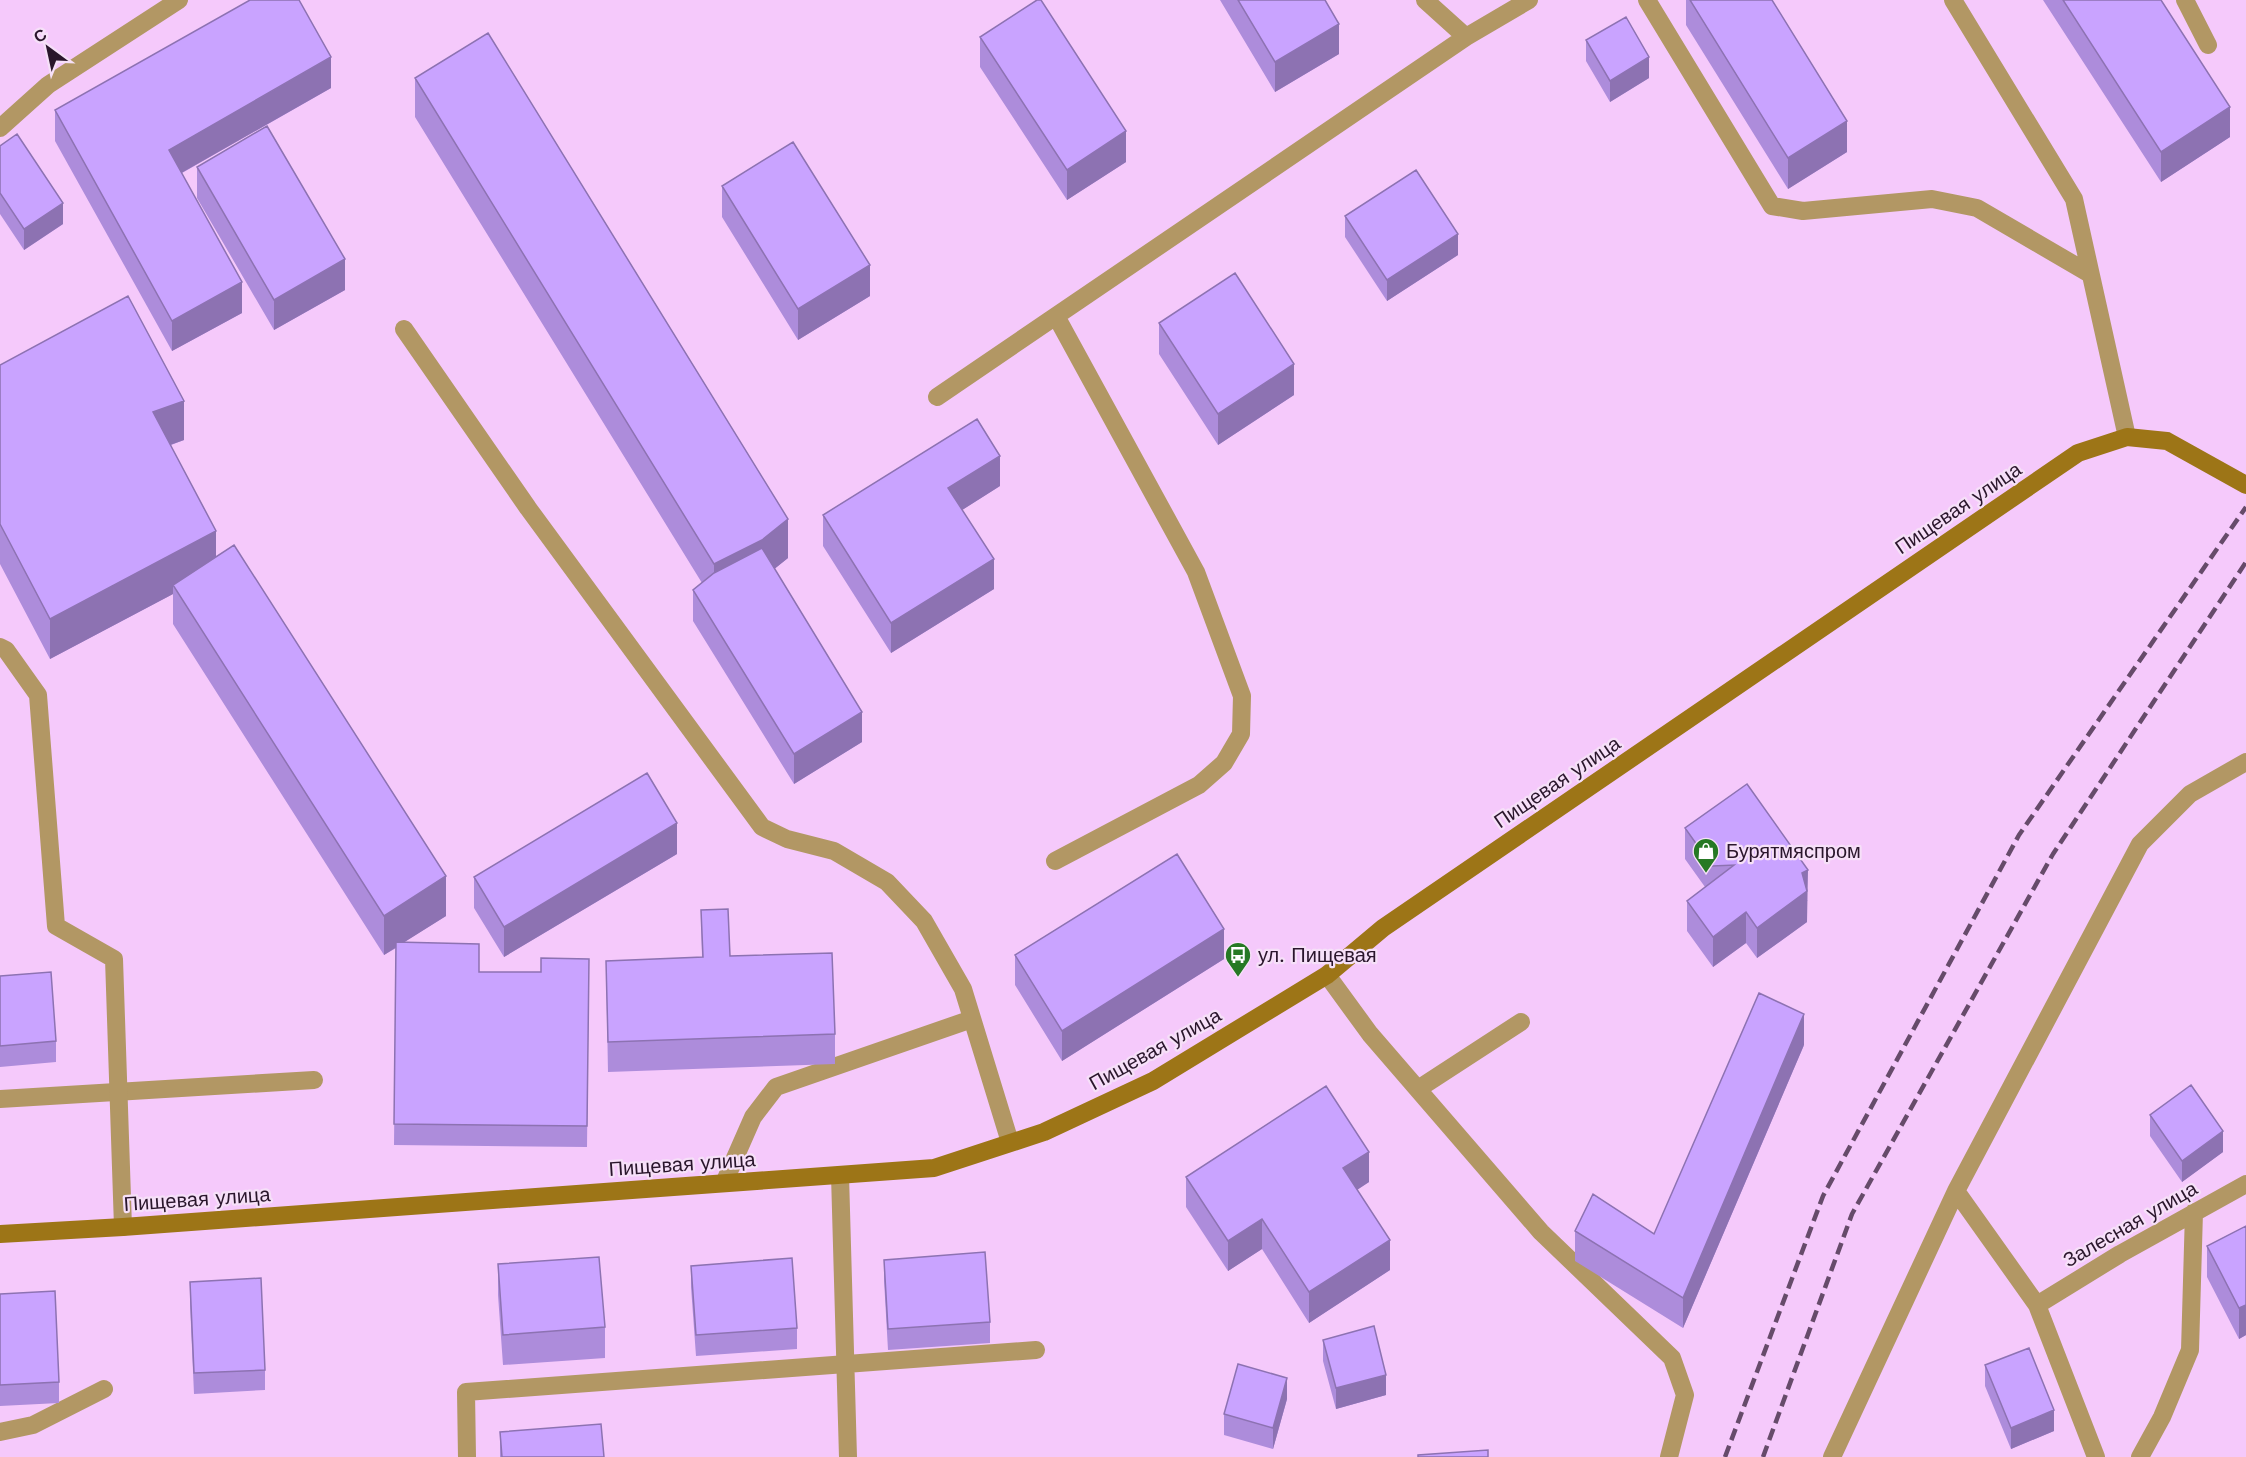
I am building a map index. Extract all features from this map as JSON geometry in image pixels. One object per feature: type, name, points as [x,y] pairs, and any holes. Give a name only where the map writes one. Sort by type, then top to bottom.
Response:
[{"type":"main road","points":[[2127,436],[2167,441],[2246,485]]},
{"type":"main road","name":"Пищевая улица","points":[[0,1234],[934,1168],[1044,1132],[1153,1081],[1327,975],[1383,928],[2078,453],[2127,436]]},
{"type":"street","points":[[0,128],[48,85],[179,0]]},
{"type":"street","points":[[1425,0],[1466,37]]},
{"type":"street","points":[[937,397],[1466,37],[1529,0]]},
{"type":"street","points":[[1647,0],[1772,206],[1803,211],[1932,199],[1977,208],[2090,274]]},
{"type":"street","points":[[1953,0],[2074,199],[2127,436]]},
{"type":"street","points":[[2185,0],[2208,45]]},
{"type":"street","points":[[1055,861],[1200,785],[1224,763],[1240,734],[1242,696],[1196,572],[1056,315]]},
{"type":"street","points":[[404,329],[528,508],[762,827],[787,839],[834,851],[887,882],[924,921],[963,989],[1010,1142]]},
{"type":"street","points":[[0,647],[6,650],[38,695],[56,926],[114,959],[123,1227]]},
{"type":"street","points":[[1832,1457],[1956,1191],[2140,844],[2190,794],[2246,762]]},
{"type":"street","points":[[1327,975],[1370,1034],[1541,1232],[1672,1358],[1685,1395],[1669,1457]]},
{"type":"street","points":[[723,1184],[753,1117],[776,1088],[972,1019]]},
{"type":"street","points":[[1418,1089],[1521,1022]]},
{"type":"street","points":[[0,1099],[315,1080]]},
{"type":"street","points":[[840,1175],[848,1457]]},
{"type":"street","name":"Залесная улица","points":[[2037,1305],[2194,1212],[2246,1184]]},
{"type":"street","points":[[1956,1191],[2037,1305],[2096,1457]]},
{"type":"street","points":[[2140,1457],[2162,1418],[2190,1350],[2194,1212]]},
{"type":"street","points":[[467,1457],[466,1392],[1036,1350]]},
{"type":"street","points":[[0,1432],[33,1425],[104,1389]]},
{"type":"building","points":[[250,0],[299,0],[331,57],[169,150],[242,282],[172,321],[55,110]]},
{"type":"building","points":[[1037,0],[1041,0],[1126,131],[1067,170],[980,37]]},
{"type":"building","points":[[1238,0],[1325,0],[1339,24],[1275,62]]},
{"type":"building","points":[[1690,0],[1772,0],[1847,121],[1788,158]]},
{"type":"building","points":[[2063,0],[2161,0],[2230,107],[2161,152]]},
{"type":"building","points":[[1626,17],[1649,57],[1610,81],[1586,40]]},
{"type":"building","points":[[488,33],[788,519],[762,540],[714,564],[415,78]]},
{"type":"building","points":[[267,126],[345,259],[274,300],[197,167]]},
{"type":"building","points":[[17,134],[63,203],[24,229],[0,193],[0,146]]},
{"type":"building","points":[[793,142],[870,265],[798,309],[722,186]]},
{"type":"building","points":[[1416,170],[1458,234],[1387,280],[1345,216]]},
{"type":"building","points":[[1235,273],[1294,364],[1218,414],[1159,323]]},
{"type":"building","points":[[128,296],[184,401],[153,412],[216,531],[50,619],[0,524],[0,365]]},
{"type":"building","points":[[977,419],[1000,456],[948,488],[994,559],[891,623],[823,515]]},
{"type":"building","points":[[234,545],[446,876],[384,916],[173,585]]},
{"type":"building","points":[[762,548],[862,712],[794,754],[693,590],[714,573]]},
{"type":"building","points":[[647,773],[677,823],[504,927],[474,877]]},
{"type":"building","points":[[1747,784],[1808,870],[1802,873],[1807,891],[1757,928],[1746,912],[1713,937],[1687,901],[1734,865],[1712,866],[1685,828]]},
{"type":"building","points":[[1177,854],[1224,929],[1062,1031],[1015,955]]},
{"type":"building","points":[[728,909],[730,956],[832,953],[835,1034],[608,1042],[606,961],[703,957],[701,910]]},
{"type":"building","points":[[396,942],[479,944],[479,972],[541,972],[541,958],[589,959],[587,1126],[394,1124]]},
{"type":"building","points":[[51,972],[56,1041],[0,1046],[0,976]]},
{"type":"building","points":[[1759,993],[1804,1014],[1683,1298],[1575,1231],[1593,1194],[1654,1234]]},
{"type":"building","points":[[2191,1085],[2223,1131],[2182,1161],[2150,1115]]},
{"type":"building","points":[[1326,1086],[1369,1152],[1343,1168],[1390,1240],[1309,1292],[1262,1219],[1228,1241],[1186,1177]]},
{"type":"building","points":[[2246,1226],[2246,1305],[2239,1308],[2207,1246]]},
{"type":"building","points":[[985,1252],[990,1322],[888,1329],[884,1260]]},
{"type":"building","points":[[599,1257],[605,1327],[503,1335],[498,1264]]},
{"type":"building","points":[[792,1258],[797,1328],[696,1335],[691,1266]]},
{"type":"building","points":[[261,1278],[265,1370],[194,1373],[190,1282]]},
{"type":"building","points":[[55,1291],[59,1382],[0,1385],[0,1294]]},
{"type":"building","points":[[1374,1326],[1386,1375],[1336,1388],[1323,1340]]},
{"type":"building","points":[[2029,1348],[2054,1410],[2011,1428],[1985,1365]]},
{"type":"building","points":[[1238,1364],[1287,1378],[1273,1428],[1224,1414]]},
{"type":"building","points":[[601,1424],[604,1457],[502,1457],[500,1432]]},
{"type":"building","points":[[1488,1450],[1488,1457],[1418,1457],[1418,1455]]},
{"type":"railway","points":[[1725,1457],[1823,1196],[2019,835],[2246,507]]},
{"type":"railway","points":[[1763,1457],[1852,1214],[2053,854],[2246,562]]},
{"type":"place","name":"Бурятмяспром","points":[[1706,874]]},
{"type":"place","name":"ул. Пищевая","points":[[1238,978]]}]
